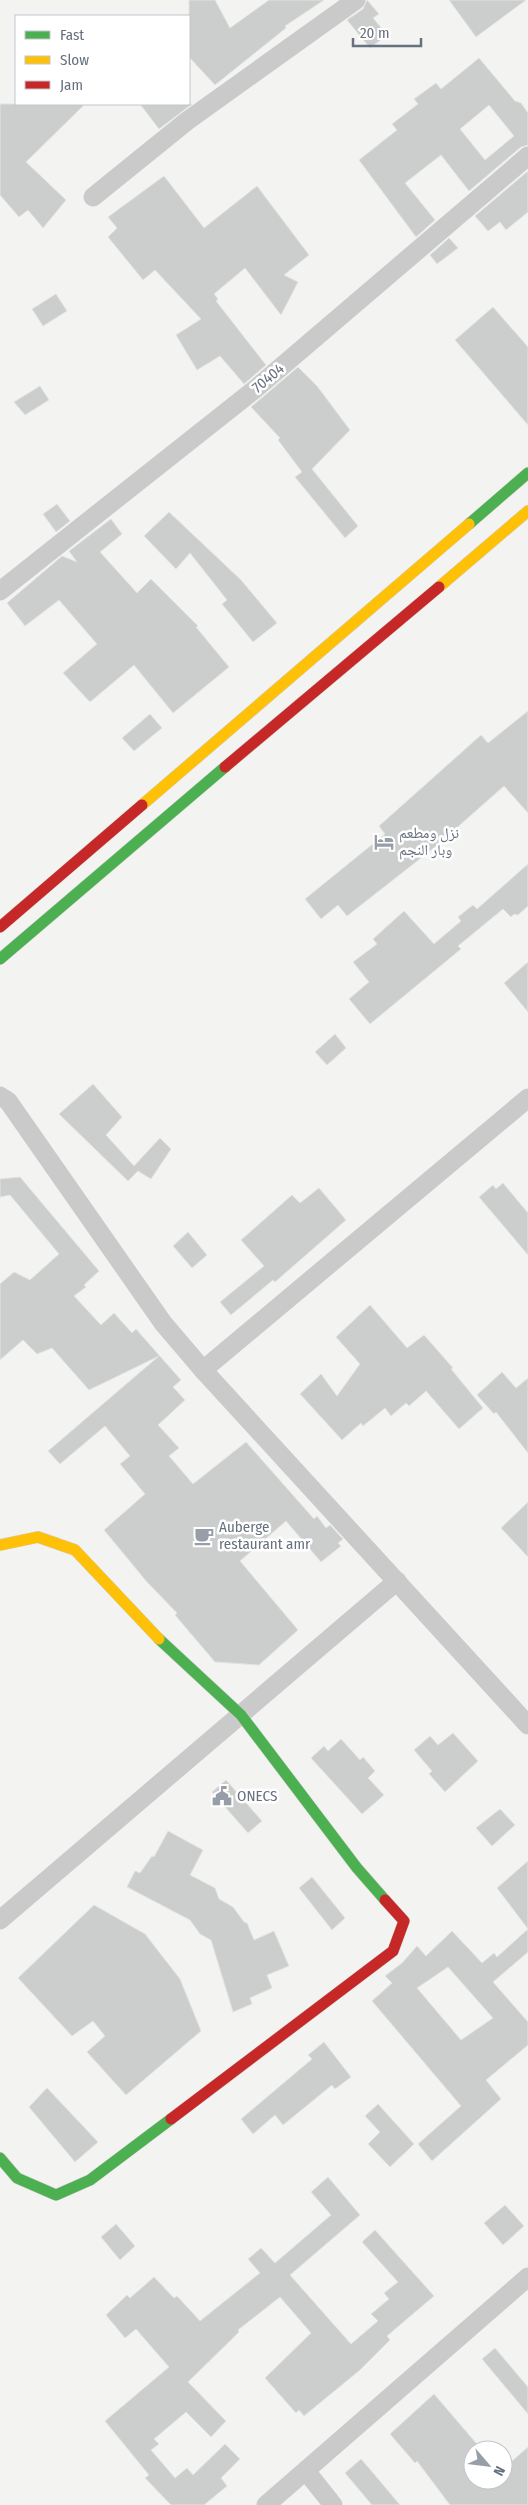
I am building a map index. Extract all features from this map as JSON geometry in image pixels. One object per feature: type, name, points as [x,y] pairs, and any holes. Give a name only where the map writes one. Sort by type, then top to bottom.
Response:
[{"type":"main road","points":[[0,927],[528,473]]},
{"type":"main road","points":[[0,959],[134,842],[368,649],[528,511]]},
{"type":"main road","points":[[0,1545],[38,1537],[75,1550],[140,1621],[241,1715],[357,1868],[404,1922],[393,1951],[90,2180],[56,2195],[17,2178],[0,2158]]},
{"type":"street","points":[[93,197],[187,121],[356,0]]},
{"type":"street","name":"70404","points":[[0,591],[254,390],[528,156]]},
{"type":"street","points":[[203,1370],[528,1098]]},
{"type":"street","points":[[3,1102],[164,1323],[203,1370],[528,1725]]},
{"type":"street","points":[[0,1920],[397,1581]]},
{"type":"street","points":[[266,2505],[528,2278]]},
{"type":"street","points":[[306,2471],[333,2505]]},
{"type":"building","points":[[189,0],[215,0],[230,28],[269,0],[324,0],[285,26],[286,28],[215,85],[190,58]]},
{"type":"building","points":[[367,0],[379,14],[373,18],[387,35],[370,48],[347,20],[363,9]]},
{"type":"building","points":[[449,0],[526,0],[476,37]]},
{"type":"building","points":[[479,58],[515,101],[521,103],[528,113],[528,145],[521,147],[469,191],[441,155],[405,183],[435,220],[416,237],[359,160],[397,130],[392,124],[418,104],[414,99],[436,83],[441,89]],"holes":[[[489,105],[514,136],[485,160],[460,129]]]},
{"type":"building","points":[[0,104],[84,105],[26,162],[66,200],[43,228],[28,210],[19,217],[0,195]]},
{"type":"building","points":[[192,104],[159,129],[141,105]]},
{"type":"building","points":[[528,171],[528,212],[506,230],[500,222],[488,231],[475,216]]},
{"type":"building","points":[[164,176],[204,228],[257,186],[309,255],[284,275],[298,282],[281,315],[245,268],[214,294],[218,299],[216,301],[266,365],[244,384],[220,356],[197,370],[176,335],[201,319],[155,270],[143,280],[108,237],[117,228],[108,217]]},
{"type":"building","points":[[449,238],[458,248],[437,264],[430,255]]},
{"type":"building","points":[[56,294],[67,311],[43,326],[32,309]]},
{"type":"building","points":[[493,307],[528,347],[528,425],[455,340]]},
{"type":"building","points":[[298,367],[317,386],[350,430],[312,469],[358,526],[345,538],[295,477],[302,472],[278,440],[280,438],[251,407]]},
{"type":"building","points":[[40,386],[49,400],[25,415],[14,402]]},
{"type":"building","points":[[57,504],[70,521],[56,532],[43,514]]},
{"type":"building","points":[[169,512],[241,580],[277,623],[253,642],[222,604],[227,600],[190,553],[176,569],[144,536]]},
{"type":"building","points":[[111,519],[122,534],[100,552],[137,593],[151,579],[198,626],[196,627],[229,667],[173,713],[134,665],[90,702],[63,673],[97,644],[59,600],[25,626],[7,603],[62,556],[77,562],[69,551]]},
{"type":"building","points":[[528,711],[528,813],[504,786],[435,847],[347,916],[338,905],[321,919],[305,899],[385,834],[379,826],[481,735],[488,743]]},
{"type":"building","points":[[150,714],[162,728],[134,751],[122,738]]},
{"type":"building","points":[[528,864],[528,906],[518,915],[514,914],[511,917],[503,909],[458,946],[461,949],[370,1024],[349,999],[369,982],[353,962],[377,944],[373,939],[404,911],[434,944],[461,921],[458,917],[473,905],[477,909]]},
{"type":"building","points":[[528,962],[528,1012],[504,983]]},
{"type":"building","points":[[335,1034],[346,1048],[327,1065],[315,1052]]},
{"type":"building","points":[[93,1084],[122,1117],[106,1135],[134,1166],[160,1138],[171,1149],[151,1179],[138,1171],[128,1181],[59,1114]]},
{"type":"building","points":[[20,1177],[99,1271],[84,1285],[86,1287],[74,1296],[101,1325],[114,1313],[132,1333],[136,1329],[181,1380],[173,1387],[185,1400],[158,1425],[179,1448],[169,1456],[193,1484],[246,1442],[314,1519],[317,1516],[326,1528],[330,1525],[343,1539],[338,1543],[341,1546],[321,1562],[286,1521],[240,1561],[298,1630],[259,1665],[215,1662],[175,1615],[177,1613],[147,1582],[104,1530],[145,1494],[120,1464],[130,1456],[105,1426],[60,1464],[48,1451],[159,1356],[89,1390],[52,1348],[37,1354],[23,1340],[0,1360],[0,1284],[14,1272],[30,1280],[59,1254],[10,1195],[0,1197],[0,1179]]},
{"type":"building","points":[[503,1183],[528,1213],[528,1255],[479,1197],[493,1185],[496,1189]]},
{"type":"building","points":[[319,1188],[346,1220],[275,1282],[273,1280],[231,1315],[220,1302],[264,1266],[241,1240],[292,1195],[300,1203]]},
{"type":"building","points":[[188,1232],[207,1255],[192,1268],[173,1246]]},
{"type":"building","points":[[370,1305],[407,1348],[424,1335],[453,1368],[451,1369],[483,1408],[459,1429],[426,1391],[409,1406],[406,1403],[391,1416],[385,1408],[363,1426],[361,1423],[342,1440],[300,1394],[321,1374],[337,1396],[360,1364],[336,1337]]},
{"type":"building","points":[[502,1372],[516,1388],[528,1378],[528,1453],[496,1412],[494,1414],[477,1395]]},
{"type":"building","points":[[528,1502],[528,1557],[501,1528]]},
{"type":"building","points":[[453,1733],[478,1761],[445,1792],[429,1774],[432,1771],[414,1750],[430,1736],[438,1745]]},
{"type":"building","points":[[341,1739],[360,1760],[363,1757],[375,1771],[368,1778],[384,1795],[362,1814],[311,1758],[324,1746],[328,1751]]},
{"type":"building","points":[[226,1780],[262,1821],[248,1833],[212,1792]]},
{"type":"building","points":[[500,1809],[515,1825],[492,1846],[476,1828]]},
{"type":"building","points":[[168,1831],[203,1850],[190,1875],[215,1888],[219,1899],[233,1907],[244,1922],[247,1923],[254,1940],[274,1931],[289,1966],[267,1975],[272,1988],[250,1998],[252,2004],[233,2012],[211,1940],[200,1934],[190,1920],[127,1887],[135,1871],[140,1873],[152,1856],[154,1857]]},
{"type":"building","points":[[528,1861],[528,1929],[497,1888]]},
{"type":"building","points":[[312,1877],[345,1918],[332,1930],[299,1888]]},
{"type":"building","points":[[94,1905],[145,1934],[180,1979],[201,2031],[126,2095],[87,2052],[105,2036],[93,2021],[72,2036],[18,1978]]},
{"type":"building","points":[[528,1929],[528,1952],[493,1982],[528,2022],[528,2045],[486,2080],[501,2099],[432,2161],[418,2144],[461,2106],[372,2001],[392,1983],[385,1976],[402,1963],[417,1946],[426,1956],[452,1931],[482,1963],[494,1953],[497,1957]],"holes":[[[448,1967],[493,2018],[461,2040],[417,1988]]]},
{"type":"building","points":[[324,2042],[351,2077],[335,2089],[332,2085],[283,2125],[275,2115],[253,2134],[241,2119],[312,2059],[308,2055]]},
{"type":"building","points":[[47,2088],[98,2142],[75,2162],[29,2107]]},
{"type":"building","points":[[378,2104],[414,2144],[390,2167],[368,2144],[380,2132],[365,2116]]},
{"type":"building","points":[[328,2177],[360,2215],[290,2275],[351,2344],[378,2321],[371,2314],[389,2299],[384,2293],[398,2282],[362,2242],[375,2230],[434,2296],[387,2336],[390,2340],[360,2370],[304,2416],[299,2410],[296,2413],[265,2378],[311,2333],[280,2297],[238,2330],[239,2332],[188,2382],[226,2421],[211,2437],[186,2412],[154,2439],[159,2444],[151,2450],[175,2478],[187,2468],[193,2475],[225,2444],[240,2459],[221,2478],[227,2486],[204,2505],[171,2505],[145,2478],[149,2475],[105,2421],[169,2367],[136,2329],[125,2338],[106,2315],[127,2295],[130,2298],[154,2277],[174,2298],[177,2296],[200,2321],[260,2273],[248,2259],[261,2248],[275,2263],[331,2215],[311,2192]]},
{"type":"building","points":[[505,2205],[524,2226],[503,2245],[484,2223]]},
{"type":"building","points":[[116,2224],[135,2246],[120,2260],[101,2237]]},
{"type":"building","points":[[495,2348],[528,2387],[528,2414],[482,2359]]},
{"type":"building","points":[[434,2394],[473,2440],[463,2440],[463,2490],[513,2490],[513,2460],[528,2447],[528,2505],[450,2505],[417,2461],[415,2463],[390,2434]]},
{"type":"building","points":[[361,2459],[400,2505],[372,2505],[345,2473]]},
{"type":"traffic: fast","points":[[469,524],[528,473]]},
{"type":"traffic: fast","points":[[0,959],[225,767]]},
{"type":"traffic: fast","points":[[159,1639],[241,1715],[357,1868],[385,1900]]},
{"type":"traffic: fast","points":[[0,2158],[17,2178],[56,2195],[90,2180],[171,2119]]},
{"type":"traffic: slow","points":[[439,587],[528,511]]},
{"type":"traffic: slow","points":[[142,805],[469,524]]},
{"type":"traffic: slow","points":[[0,1545],[38,1537],[75,1550],[159,1639]]},
{"type":"traffic: jam","points":[[225,767],[439,587]]},
{"type":"traffic: jam","points":[[0,927],[142,805]]},
{"type":"traffic: jam","points":[[171,2119],[393,1951],[404,1921],[385,1900]]},
{"type":"place","name":"نزل ومطعم وبار النجم","points":[[384,842]]},
{"type":"place","name":"Auberge restaurant amr","points":[[204,1536]]},
{"type":"place","name":"ONECS","points":[[222,1796]]}]
